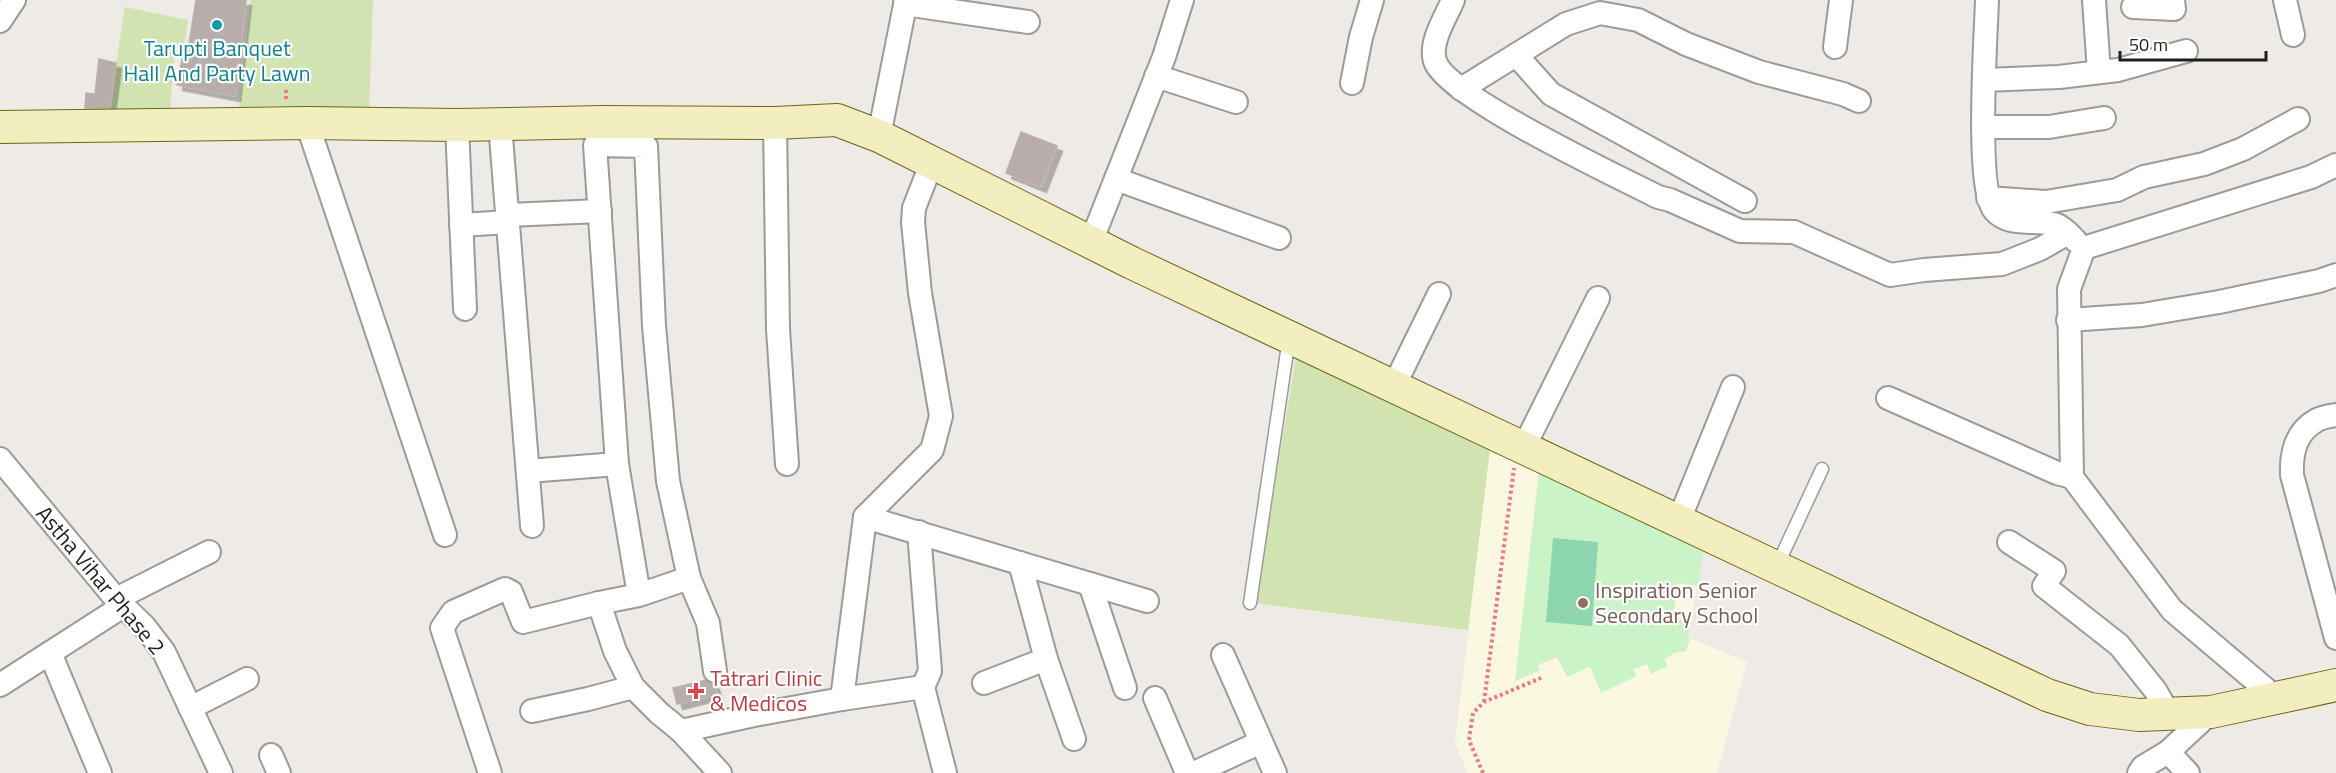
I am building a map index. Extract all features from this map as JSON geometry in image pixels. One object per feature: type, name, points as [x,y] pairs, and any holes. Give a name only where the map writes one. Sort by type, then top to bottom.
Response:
[{"type":"main road","points":[[0,127],[307,123],[457,125],[775,123],[837,120],[879,136],[1091,242],[1289,337],[2047,695],[2090,709],[2139,715],[2169,714],[2211,712],[2336,685]]},
{"type":"street","points":[[0,21],[14,0]]},
{"type":"street","points":[[1091,242],[1156,76],[1182,0]]},
{"type":"street","points":[[1352,83],[1372,0]]},
{"type":"street","points":[[1453,0],[1435,41],[1435,61],[1444,74],[1461,89],[1501,115],[1658,197],[1670,200],[1740,231],[1794,232],[1890,275],[2002,264],[2040,249],[2311,177],[2336,165]]},
{"type":"street","points":[[1834,46],[1841,0]]},
{"type":"street","points":[[1987,0],[1983,127],[1988,198],[1995,211],[2007,219],[2057,225],[2076,240]]},
{"type":"street","points":[[2094,0],[2099,72]]},
{"type":"street","points":[[2133,8],[2174,9],[2173,0]]},
{"type":"street","points":[[2285,0],[2293,35]]},
{"type":"street","points":[[879,136],[905,2],[1028,21]]},
{"type":"street","points":[[1461,89],[1566,24],[1600,13],[1638,20],[1686,44],[1759,72],[1843,94],[1859,101]]},
{"type":"street","points":[[1984,81],[2060,77],[2118,70],[2186,51]]},
{"type":"street","points":[[1516,55],[1551,94],[1745,201]]},
{"type":"street","points":[[1156,76],[1236,102]]},
{"type":"street","points":[[1983,127],[2049,127],[2104,118]]},
{"type":"street","points":[[1988,198],[2046,202],[2117,190],[2144,177],[2204,164],[2243,149],[2298,119]]},
{"type":"street","points":[[307,123],[445,536]]},
{"type":"street","points":[[775,123],[778,329],[788,464]]},
{"type":"street","points":[[500,124],[532,526]]},
{"type":"street","points":[[457,125],[465,309]]},
{"type":"street","points":[[639,595],[617,464],[596,145],[646,146],[654,326],[668,481],[689,578],[708,623],[715,671]]},
{"type":"street","points":[[842,699],[864,517],[932,450],[940,426],[941,416],[920,293],[913,222],[914,208],[932,162]]},
{"type":"street","points":[[1116,179],[1278,238]]},
{"type":"street","points":[[461,225],[600,211]]},
{"type":"street","points":[[2076,240],[2068,290],[2072,477],[2172,610],[2276,698]]},
{"type":"street","points":[[2068,320],[2142,315],[2197,306],[2319,282],[2336,275]]},
{"type":"street","points":[[1394,386],[1439,294]]},
{"type":"street","points":[[1521,446],[1598,298]]},
{"type":"street","points":[[1679,520],[1733,387]]},
{"type":"street","points":[[1888,398],[2057,473],[2072,477]]},
{"type":"street","points":[[2336,415],[2317,420],[2301,435],[2291,453],[2292,475],[2336,638]]},
{"type":"street","name":"Astha Vihar Phase 2","points":[[0,459],[164,652],[221,773]]},
{"type":"street","points":[[528,471],[617,464]]},
{"type":"street","points":[[864,517],[1147,601]]},
{"type":"street","points":[[919,532],[930,671],[922,687],[945,773]]},
{"type":"street","points":[[2009,542],[2054,571],[2044,586],[2119,645],[2155,690],[2169,714]]},
{"type":"street","points":[[2,677],[50,653],[120,602],[209,552]]},
{"type":"street","points":[[1020,563],[1046,659],[1074,739]]},
{"type":"street","points":[[490,773],[442,628],[453,612],[505,589],[511,592],[523,622],[639,595],[689,578]]},
{"type":"street","points":[[1090,584],[1125,688]]},
{"type":"street","points":[[599,603],[615,651],[633,687],[681,731],[712,770]]},
{"type":"street","points":[[50,653],[100,773]]},
{"type":"street","points":[[1223,655],[1275,773]]},
{"type":"street","points":[[984,683],[1046,659]]},
{"type":"street","points":[[190,708],[247,679]]},
{"type":"street","points":[[532,711],[633,687]]},
{"type":"street","points":[[681,731],[754,715],[922,687]]},
{"type":"street","points":[[1155,698],[1187,773]]},
{"type":"street","points":[[2139,773],[2143,767],[2168,752],[2211,712]]},
{"type":"street","points":[[1194,773],[1261,742]]},
{"type":"street","points":[[2168,752],[2187,773]]},
{"type":"lane","points":[[1250,603],[1289,337]]},
{"type":"lane","points":[[1777,566],[1822,469]]},
{"type":"path","points":[[1484,702],[1521,446]]},
{"type":"path","points":[[1483,773],[1469,740],[1473,713],[1484,702],[1541,678]]},
{"type":"shaded area","name":"Inspiration Senior Secondary School","points":[[1490,449],[1704,546],[1688,637],[1747,662],[1717,773],[1468,773],[1455,743]]},
{"type":"green space","points":[[251,0],[373,0],[369,109],[239,107]]},
{"type":"green space","points":[[125,7],[188,20],[184,47],[175,46],[170,110],[109,110]]},
{"type":"green space","points":[[1296,358],[1490,449],[1468,630],[1255,603]]},
{"type":"green space","points":[[1539,471],[1704,546],[1698,586],[1678,583],[1673,618],[1691,621],[1688,637],[1690,638],[1686,651],[1674,653],[1665,659],[1667,666],[1651,674],[1647,664],[1633,670],[1637,676],[1601,693],[1590,667],[1567,677],[1557,657],[1538,665],[1540,670],[1515,681]]},
{"type":"green space","points":[[1553,538],[1598,542],[1592,626],[1546,622]]},
{"type":"building","name":"Tarupti Banquet Hall And Party Lawn","points":[[196,0],[246,0],[235,96],[177,85],[184,49],[188,50]]},
{"type":"building","points":[[99,59],[116,63],[110,108],[85,108],[86,93],[95,94]]},
{"type":"building","points":[[1021,132],[1057,146],[1041,187],[1006,173]]},
{"type":"building","points":[[706,680],[714,684],[717,694],[677,704],[673,688]]},
{"type":"place","name":"Tarupti Banquet Hall And Party Lawn","points":[[217,25]]},
{"type":"place","name":"Inspiration Senior Secondary School","points":[[1583,603]]},
{"type":"place","name":"Tatrari Clinic & Medicos","points":[[696,691]]}]
